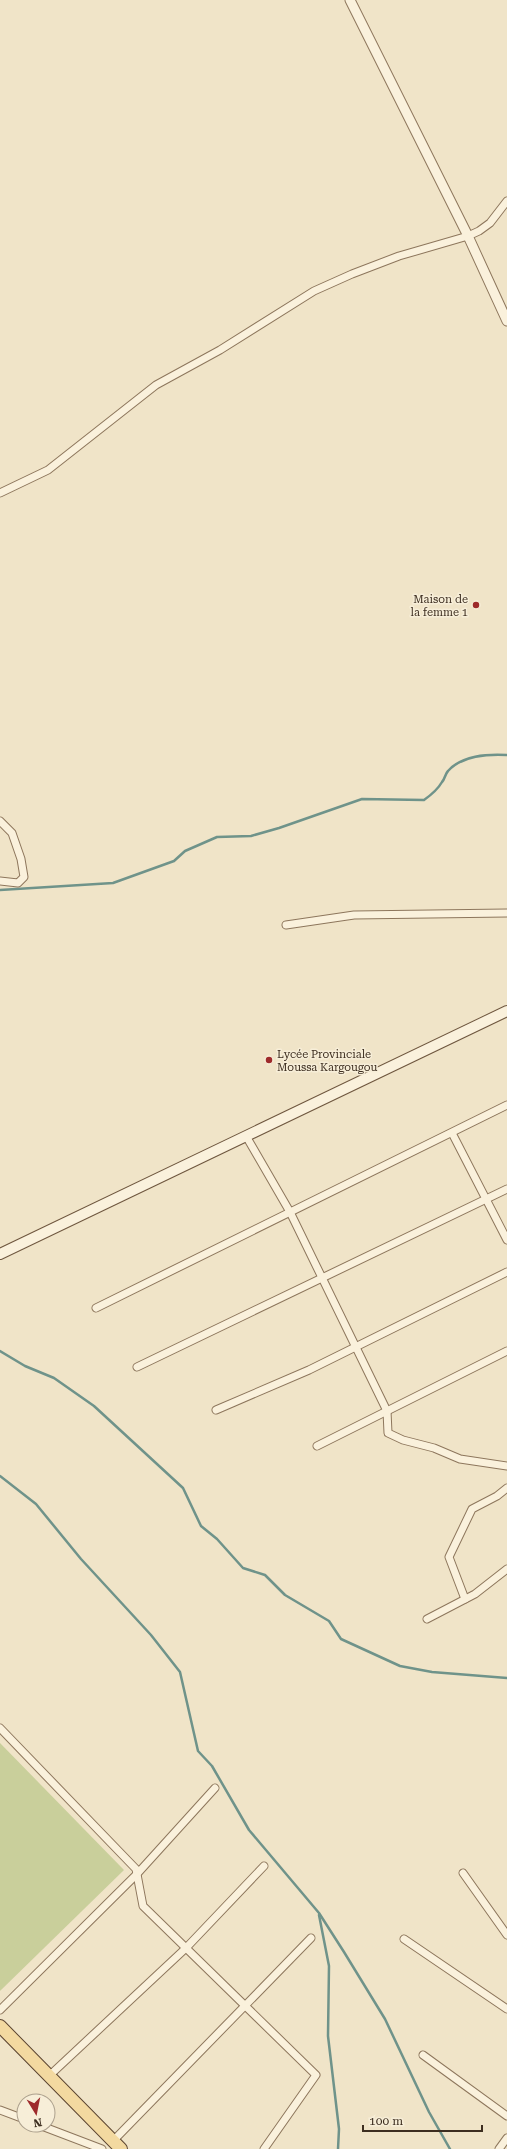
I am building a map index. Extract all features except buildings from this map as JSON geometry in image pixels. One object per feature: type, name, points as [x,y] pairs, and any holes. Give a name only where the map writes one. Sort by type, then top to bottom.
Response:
[{"type":"main road","points":[[0,1254],[507,1011]]},
{"type":"main road","points":[[0,2026],[117,2145]]},
{"type":"street","points":[[350,0],[468,236],[507,321]]},
{"type":"street","points":[[0,492],[48,470],[156,385],[220,350],[314,291],[352,274],[399,256],[468,236],[490,223],[507,201]]},
{"type":"street","points":[[0,821],[12,833],[22,863],[24,877],[18,883],[0,882]]},
{"type":"street","points":[[286,925],[354,915],[507,913]]},
{"type":"street","points":[[96,1308],[507,1105]]},
{"type":"street","points":[[452,1132],[507,1240]]},
{"type":"street","points":[[246,1136],[290,1212],[387,1411],[388,1433],[403,1440],[434,1448],[460,1459],[507,1466]]},
{"type":"street","points":[[137,1367],[507,1189]]},
{"type":"street","points":[[216,1410],[309,1370],[507,1272]]},
{"type":"street","points":[[317,1446],[507,1351]]},
{"type":"street","points":[[465,1599],[449,1557],[472,1509],[497,1496],[507,1488]]},
{"type":"street","points":[[427,1619],[465,1599],[507,1569]]},
{"type":"street","points":[[0,1728],[136,1869],[143,1906],[316,2075],[264,2149]]},
{"type":"street","points":[[0,2010],[137,1874],[215,1788]]},
{"type":"street","points":[[49,2076],[186,1948],[264,1866]]},
{"type":"street","points":[[463,1873],[507,1935]]},
{"type":"street","points":[[117,2145],[245,2006],[311,1938]]},
{"type":"street","points":[[404,1939],[507,2009]]},
{"type":"street","points":[[423,2055],[507,2116]]},
{"type":"street","points":[[0,2110],[16,2117]]},
{"type":"street","points":[[56,2131],[102,2149]]},
{"type":"street","points":[[499,2149],[507,2138]]},
{"type":"green space","points":[[0,1743],[124,1870],[0,1991]]},
{"type":"waterway","points":[[0,890],[113,883],[174,861],[185,851],[217,837],[251,836],[279,828],[362,799],[424,800],[432,794],[443,781],[448,771],[460,762],[483,755],[507,755]]},
{"type":"waterway","points":[[0,1351],[25,1366],[54,1378],[94,1406],[183,1488],[201,1526],[217,1539],[243,1568],[265,1575],[285,1595],[329,1621],[341,1639],[400,1666],[432,1672],[507,1678]]},
{"type":"waterway","points":[[0,1476],[36,1504],[81,1559],[151,1635],[180,1672],[198,1751],[212,1766],[249,1830],[319,1913],[344,1952],[385,2019],[429,2112],[450,2149]]},
{"type":"waterway","points":[[319,1915],[329,1966],[328,2036],[339,2129],[338,2149]]},
{"type":"place","name":"Maison de la femme 1","points":[[476,605]]},
{"type":"place","name":"Lycée Provinciale Moussa Kargougou","points":[[269,1060]]}]
